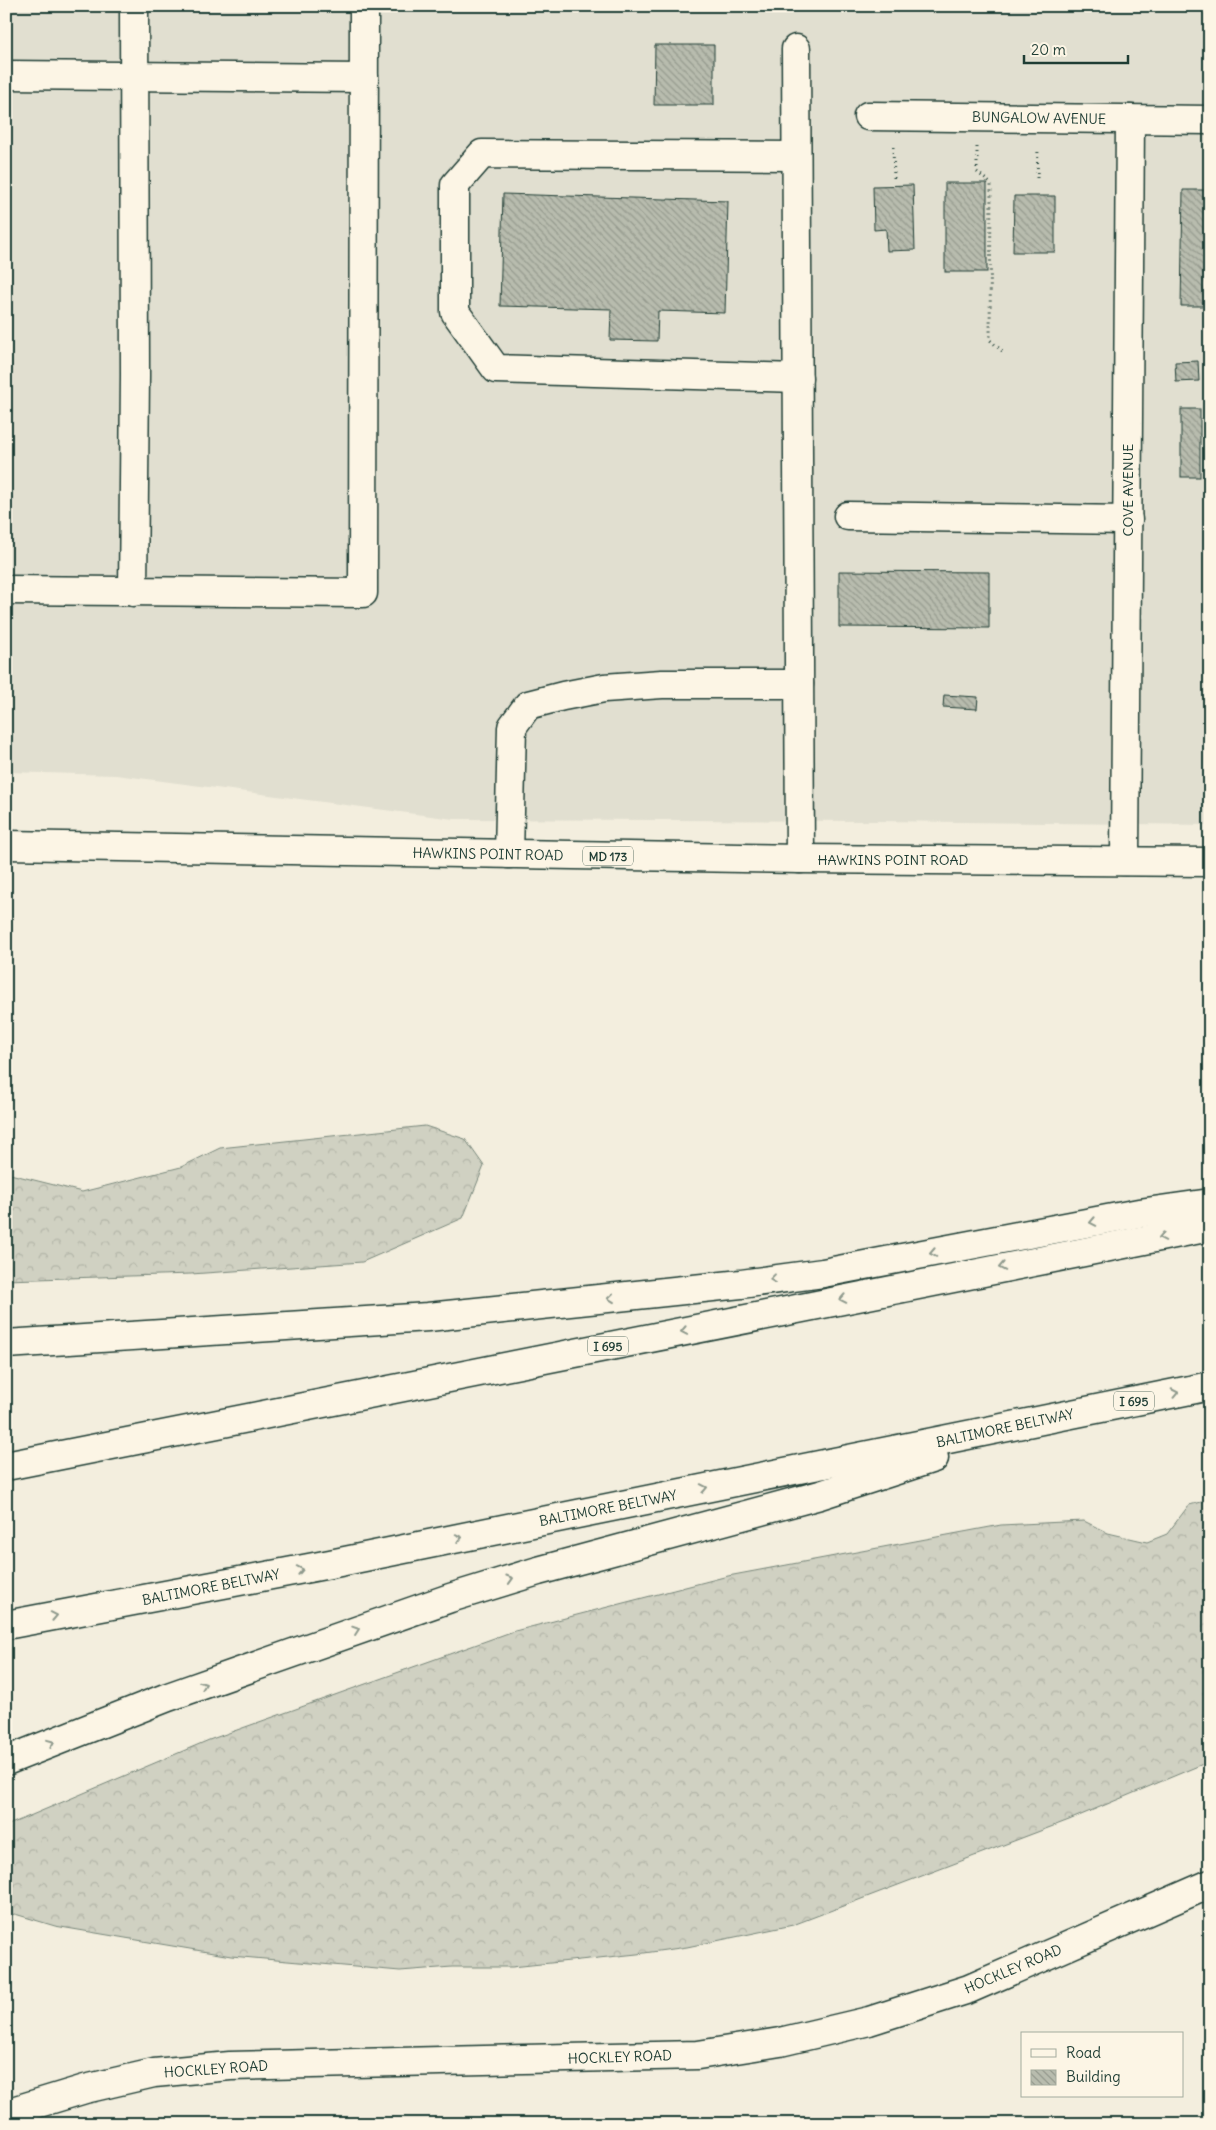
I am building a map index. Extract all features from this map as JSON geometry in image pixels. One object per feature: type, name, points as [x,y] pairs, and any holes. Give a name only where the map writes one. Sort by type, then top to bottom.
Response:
[{"type":"main road","points":[[132,592],[134,6]]},
{"type":"main road","points":[[6,590],[363,593],[364,6]]},
{"type":"main road","points":[[796,49],[800,859]]},
{"type":"main road","points":[[6,75],[364,78]]},
{"type":"main road","name":"BUNGALOW AVENUE","points":[[868,116],[1210,120]]},
{"type":"main road","name":"COVE AVENUE","points":[[1125,861],[1130,119]]},
{"type":"main road","points":[[796,156],[482,154],[455,185],[454,312],[496,369],[798,378]]},
{"type":"main road","points":[[848,516],[1128,520]]},
{"type":"main road","points":[[508,854],[512,727],[528,705],[604,688],[662,684],[799,684]]},
{"type":"main road","name":"HAWKINS POINT ROAD","points":[[6,845],[800,859],[1210,862]]},
{"type":"main road","points":[[6,1344],[428,1317],[741,1284],[823,1273],[1139,1213],[1210,1203]]},
{"type":"main road","name":"I 695","points":[[6,1466],[1210,1227]]},
{"type":"main road","name":"BALTIMORE BELTWAY","points":[[6,1626],[330,1564],[1210,1386]]},
{"type":"main road","points":[[6,1761],[168,1698],[450,1598],[538,1571],[820,1495],[1058,1417]]},
{"type":"main road","name":"HOCKLEY ROAD","points":[[6,2113],[86,2089],[154,2073],[230,2066],[698,2055],[780,2042],[869,2021],[969,1989],[1210,1884]]},
{"type":"path","points":[[976,138],[978,172],[991,184],[990,340],[1003,352]]},
{"type":"path","points":[[1037,178],[1038,140]]},
{"type":"path","points":[[893,146],[894,178]]},
{"type":"shaded area","points":[[6,6],[1210,6],[1210,825],[454,819],[116,775],[6,772]]},
{"type":"green space","points":[[425,1126],[465,1139],[484,1166],[463,1218],[362,1262],[191,1274],[6,1280],[6,1173],[82,1192],[181,1167],[220,1148]]},
{"type":"green space","points":[[1210,1500],[1210,1761],[1069,1820],[793,1925],[687,1947],[637,1954],[512,1967],[452,1967],[400,1971],[231,1956],[55,1926],[15,1914],[6,1916],[6,1826],[209,1740],[511,1632],[728,1576],[1001,1525],[1084,1521],[1108,1533],[1147,1542],[1167,1534],[1189,1505]]},
{"type":"building","points":[[655,45],[714,45],[714,105],[654,105]]},
{"type":"building","points":[[945,183],[987,183],[987,272],[945,272]]},
{"type":"building","points":[[913,185],[915,250],[887,251],[886,229],[874,230],[873,186]]},
{"type":"building","points":[[1183,190],[1210,190],[1210,306],[1181,306]]},
{"type":"building","points":[[503,194],[728,201],[725,313],[658,311],[657,341],[610,340],[611,309],[500,306]]},
{"type":"building","points":[[1014,196],[1055,196],[1055,252],[1013,252]]},
{"type":"building","points":[[1198,361],[1199,381],[1176,382],[1175,362]]},
{"type":"building","points":[[1181,409],[1200,409],[1200,477],[1181,477]]},
{"type":"building","points":[[839,571],[989,572],[989,628],[839,627]]},
{"type":"building","points":[[944,695],[978,697],[977,709],[943,707]]}]
